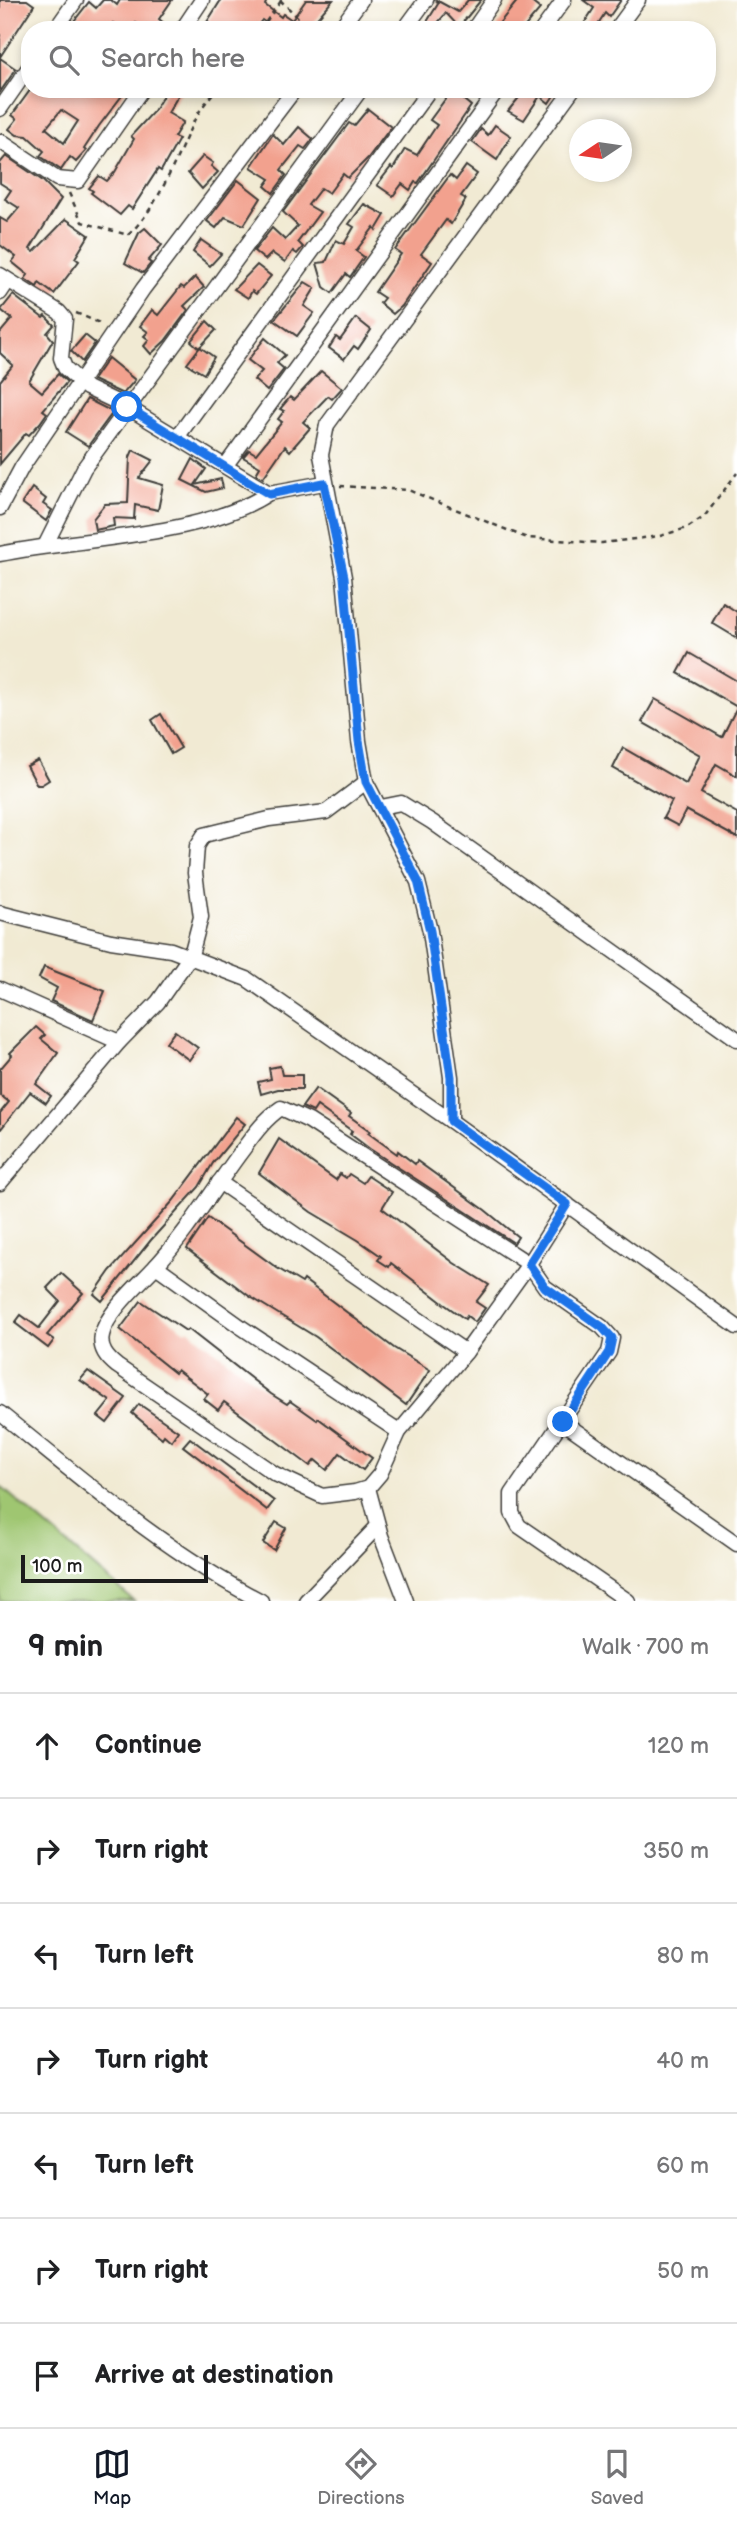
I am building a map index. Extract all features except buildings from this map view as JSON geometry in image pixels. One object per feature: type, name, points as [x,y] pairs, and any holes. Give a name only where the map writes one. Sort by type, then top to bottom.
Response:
[{"type":"street","points":[[61,21],[76,0]]},
{"type":"street","points":[[188,21],[202,0]]},
{"type":"street","points":[[346,21],[361,0]]},
{"type":"street","points":[[411,21],[426,0]]},
{"type":"street","points":[[479,21],[494,0]]},
{"type":"street","points":[[549,21],[564,0]]},
{"type":"street","points":[[623,21],[638,0]]},
{"type":"street","points":[[0,109],[21,79]]},
{"type":"street","points":[[0,141],[57,179],[78,181],[136,98]]},
{"type":"street","points":[[0,508],[22,467],[115,330],[288,98]]},
{"type":"street","points":[[46,544],[84,468],[354,98]]},
{"type":"street","points":[[178,436],[423,98]]},
{"type":"street","points":[[226,465],[491,98]]},
{"type":"street","points":[[451,1121],[451,1077],[430,931],[418,881],[366,782],[359,741],[344,577],[324,483],[321,442],[327,425],[566,98]]},
{"type":"street","points":[[3,283],[59,312],[65,318],[66,330],[61,358],[65,368],[80,382],[178,436],[269,494]]},
{"type":"street","points":[[0,554],[46,544],[140,533],[235,512],[269,494],[324,483]]},
{"type":"street","points":[[0,1183],[119,1042],[158,1002],[191,956],[201,917],[195,873],[198,846],[204,835],[269,819],[326,812],[366,782]]},
{"type":"street","points":[[381,807],[401,803],[432,822],[737,1039]]},
{"type":"street","points":[[0,912],[111,941],[191,956],[269,992],[737,1327]]},
{"type":"street","points":[[2,994],[119,1042]]},
{"type":"street","points":[[567,1204],[529,1264],[466,1352],[399,1433],[380,1474],[368,1488],[344,1495],[322,1496],[275,1474],[106,1357],[102,1347],[102,1332],[131,1291],[156,1266],[262,1124],[281,1108],[309,1121],[529,1264],[545,1287],[602,1327],[612,1338],[609,1352],[512,1494],[512,1513],[519,1527],[628,1601]]},
{"type":"street","points":[[219,1182],[466,1352]]},
{"type":"street","points":[[156,1266],[241,1327],[399,1433]]},
{"type":"street","points":[[0,1413],[86,1483],[216,1578],[261,1601]]},
{"type":"street","points":[[563,1422],[737,1544]]},
{"type":"street","points":[[368,1488],[378,1526],[406,1601]]},
{"type":"street","points":[[309,1600],[378,1526]]},
{"type":"path","points":[[266,21],[281,0],[302,21]]},
{"type":"path","points":[[67,182],[70,202],[82,222],[128,235],[141,224],[173,167],[195,118],[209,98]]},
{"type":"path","points":[[59,312],[78,313],[115,330]]},
{"type":"path","points":[[324,483],[408,490],[527,538],[602,543],[660,536],[687,528],[704,517],[737,473]]},
{"type":"green space","points":[[0,1486],[134,1601],[0,1601]]},
{"type":"route","points":[[127,407],[226,465],[269,494],[324,483],[344,577],[359,741],[366,782],[418,881],[430,931],[451,1077],[451,1121],[567,1204],[529,1264],[545,1287],[602,1327],[612,1338],[609,1352],[563,1422]]}]
